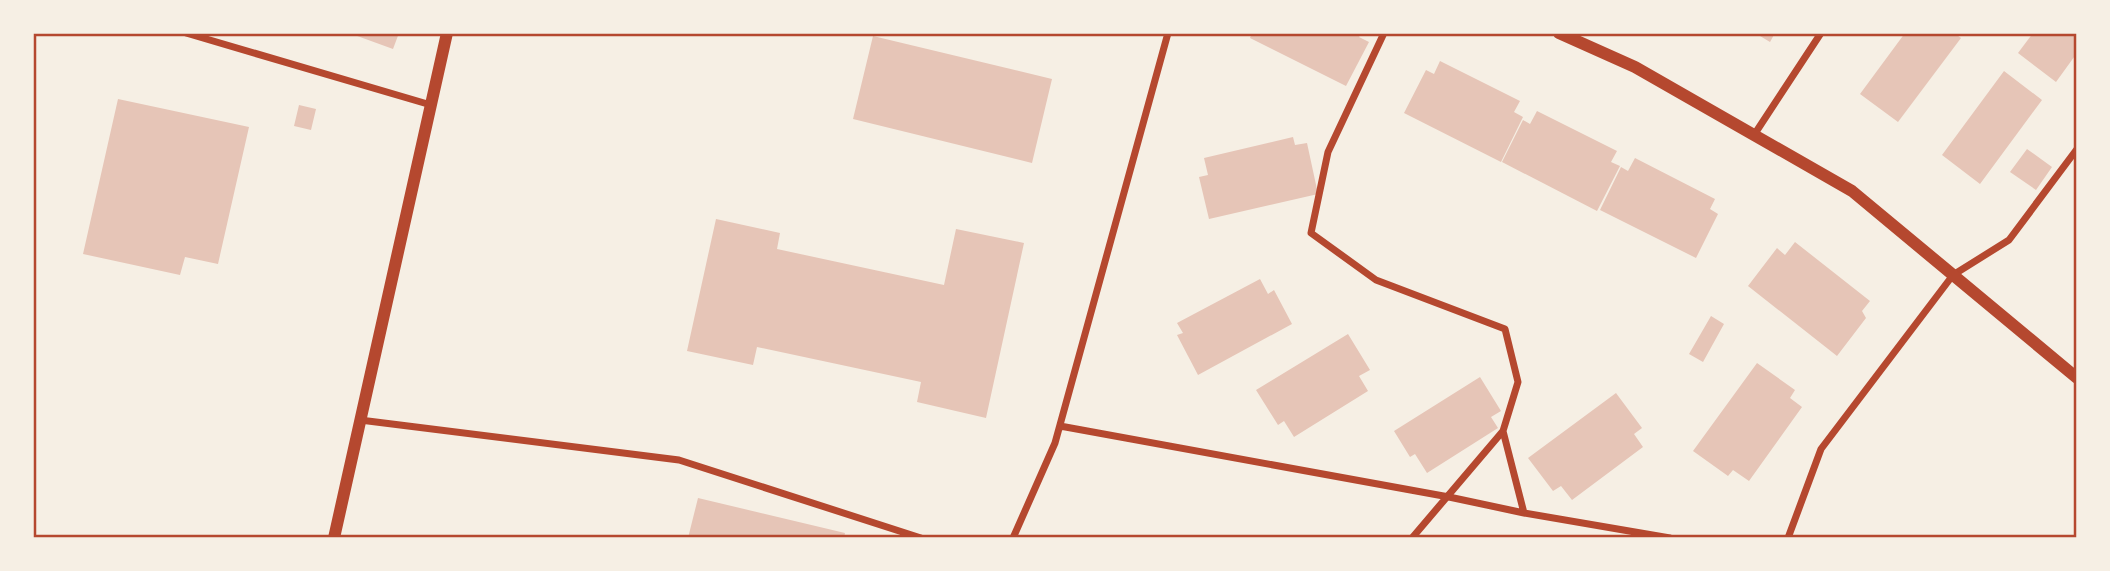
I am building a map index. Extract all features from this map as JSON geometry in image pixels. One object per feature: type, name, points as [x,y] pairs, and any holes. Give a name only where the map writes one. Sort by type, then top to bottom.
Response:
[{"type":"street","points":[[186,33],[431,105]]},
{"type":"street","points":[[334,538],[447,33]]},
{"type":"street","points":[[1013,538],[1055,443],[1168,33]]},
{"type":"street","points":[[1384,33],[1328,152],[1311,233],[1376,280],[1505,329],[1518,382],[1503,431],[1412,538]]},
{"type":"street","points":[[1559,33],[1635,67],[1852,191],[2077,378]]},
{"type":"street","points":[[1754,135],[1821,33]]},
{"type":"street","points":[[1788,538],[1821,449],[1953,275],[2009,240],[2077,149]]},
{"type":"street","points":[[360,420],[679,460],[921,538]]},
{"type":"street","points":[[1060,426],[1670,538]]},
{"type":"street","points":[[1503,431],[1524,513]]},
{"type":"building","points":[[349,33],[399,33],[393,49]]},
{"type":"building","points":[[1252,33],[1362,33],[1359,37],[1369,42],[1346,86],[1250,38]]},
{"type":"building","points":[[1755,33],[1775,33],[1770,42]]},
{"type":"building","points":[[1905,33],[1954,33],[1961,38],[1898,122],[1860,94]]},
{"type":"building","points":[[2033,33],[2077,33],[2077,53],[2056,82],[2018,53]]},
{"type":"building","points":[[873,36],[1052,79],[1032,163],[853,119]]},
{"type":"building","points":[[1440,61],[1520,101],[1514,112],[1523,117],[1501,162],[1404,113],[1426,70],[1434,74]]},
{"type":"building","points":[[2004,71],[2042,100],[1980,184],[1942,155]]},
{"type":"building","points":[[118,99],[249,127],[218,264],[185,257],[180,275],[83,254]]},
{"type":"building","points":[[299,105],[316,109],[311,130],[294,126]]},
{"type":"building","points":[[1537,111],[1617,151],[1611,162],[1620,166],[1597,211],[1502,162],[1523,120],[1530,124]]},
{"type":"building","points":[[1293,137],[1295,145],[1307,143],[1318,194],[1209,219],[1199,177],[1208,175],[1204,158]]},
{"type":"building","points":[[2027,149],[2052,167],[2036,190],[2010,172]]},
{"type":"building","points":[[1635,158],[1715,199],[1710,209],[1718,214],[1696,258],[1600,210],[1621,167],[1628,171]]},
{"type":"building","points":[[716,219],[780,233],[777,249],[944,285],[956,229],[1024,243],[986,418],[917,402],[921,382],[757,347],[753,365],[687,351]]},
{"type":"building","points":[[1795,242],[1870,301],[1862,311],[1866,318],[1837,356],[1748,286],[1777,248],[1785,255]]},
{"type":"building","points":[[1260,279],[1268,294],[1274,290],[1292,324],[1198,375],[1177,335],[1183,333],[1177,323]]},
{"type":"building","points":[[1711,316],[1724,324],[1703,362],[1689,354]]},
{"type":"building","points":[[1348,334],[1370,370],[1359,376],[1368,391],[1294,437],[1284,421],[1278,425],[1256,390]]},
{"type":"building","points":[[1757,363],[1795,390],[1790,398],[1802,407],[1749,481],[1733,470],[1728,476],[1693,451]]},
{"type":"building","points":[[1480,377],[1501,411],[1491,417],[1498,428],[1427,473],[1415,454],[1410,457],[1394,431]]},
{"type":"building","points":[[1616,393],[1642,428],[1634,434],[1643,447],[1572,500],[1561,486],[1553,491],[1528,458]]},
{"type":"building","points":[[698,498],[845,533],[844,538],[688,538]]}]
